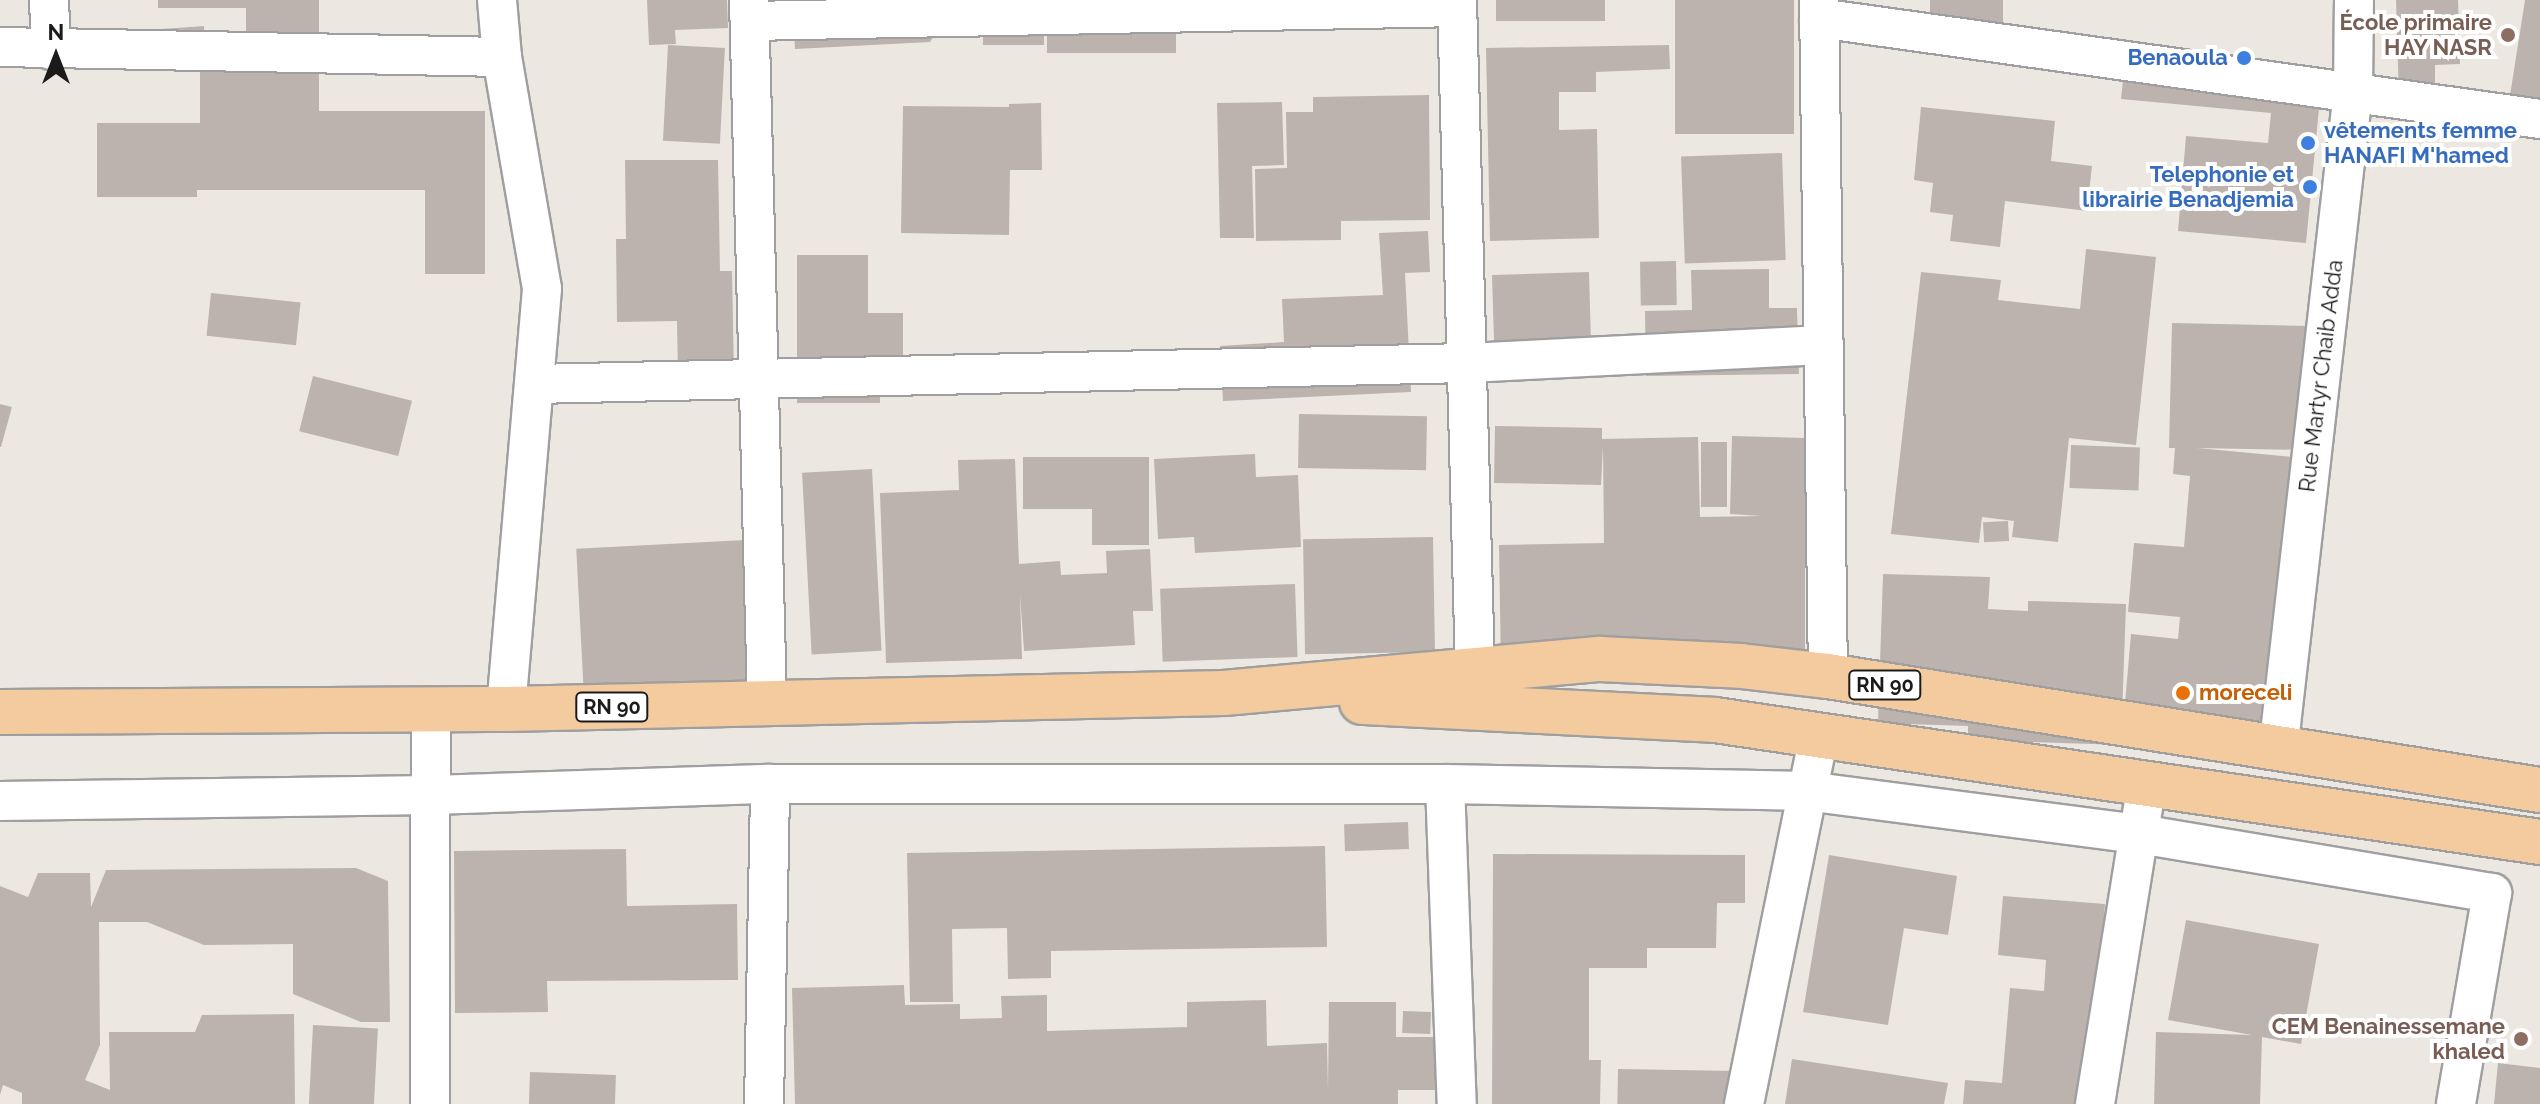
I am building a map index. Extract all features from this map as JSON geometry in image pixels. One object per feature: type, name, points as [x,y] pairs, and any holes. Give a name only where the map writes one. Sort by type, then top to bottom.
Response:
[{"type":"main road","name":"RN 90","points":[[0,712],[506,709],[1224,693],[1600,659],[1741,666],[1828,676],[2278,751],[2540,790]]},
{"type":"main road","name":"RN 90","points":[[1224,693],[1587,717],[1715,720],[2540,842]]},
{"type":"street","points":[[49,0],[51,50]]},
{"type":"street","points":[[497,0],[502,57],[542,289],[506,709]]},
{"type":"street","name":"Rue Martyr Chaib Adda","points":[[2278,751],[2353,92],[2354,0]]},
{"type":"street","points":[[767,703],[750,11],[1457,4],[1475,670]]},
{"type":"street","points":[[1828,676],[1819,9],[2540,119]]},
{"type":"street","points":[[0,47],[502,57]]},
{"type":"street","points":[[534,384],[1467,363],[1824,345]]},
{"type":"street","points":[[430,1104],[431,709]]},
{"type":"street","points":[[1744,1104],[1819,735]]},
{"type":"street","points":[[764,1104],[770,784]]},
{"type":"street","points":[[0,801],[432,795],[770,784],[1445,784],[1807,791],[2139,834],[2492,893],[2456,1104]]},
{"type":"street","points":[[1445,784],[1457,1104]]},
{"type":"street","points":[[2095,1104],[2147,784]]},
{"type":"building","points":[[158,0],[319,0],[319,111],[485,111],[485,274],[425,274],[425,190],[197,190],[197,197],[97,197],[97,123],[200,123],[200,72],[204,67],[165,70],[162,29],[204,26],[206,65],[246,50],[246,8],[158,8]]},
{"type":"building","points":[[647,0],[727,0],[728,28],[675,30],[676,44],[649,45]]},
{"type":"building","points":[[792,0],[949,0],[950,12],[930,42],[795,49]]},
{"type":"building","points":[[983,0],[1044,0],[1044,45],[983,45]]},
{"type":"building","points":[[1047,0],[1176,0],[1176,53],[1047,53]]},
{"type":"building","points":[[1496,0],[1605,0],[1605,21],[1496,21]]},
{"type":"building","points":[[1675,0],[1794,0],[1794,134],[1675,134]]},
{"type":"building","points":[[1930,0],[2003,0],[2003,28],[1930,28]]},
{"type":"building","points":[[2396,0],[2458,0],[2460,64],[2435,65],[2435,98],[2399,99]]},
{"type":"building","points":[[2525,0],[2540,0],[2540,106],[2509,102]]},
{"type":"building","points":[[668,45],[725,48],[720,144],[663,141]]},
{"type":"building","points":[[1669,45],[1670,69],[1596,72],[1596,92],[1559,92],[1559,130],[1597,129],[1599,238],[1490,241],[1486,48]]},
{"type":"building","points":[[2123,80],[2320,98],[2306,243],[2178,231],[2186,136],[2268,143],[2271,113],[2121,99]]},
{"type":"building","points":[[1429,95],[1430,220],[1341,221],[1341,240],[1256,241],[1255,169],[1287,168],[1286,112],[1313,112],[1313,97]]},
{"type":"building","points":[[1282,102],[1284,165],[1252,166],[1254,238],[1220,238],[1217,103]]},
{"type":"building","points":[[1041,103],[1042,170],[1010,170],[1009,235],[901,233],[903,106],[1009,107],[1009,104]]},
{"type":"building","points":[[1921,107],[2055,121],[2051,161],[2092,166],[2087,211],[2005,201],[2000,247],[1950,241],[1953,215],[1930,212],[1933,183],[1914,180]]},
{"type":"building","points":[[1782,153],[1786,260],[1685,263],[1681,157]]},
{"type":"building","points":[[625,160],[718,160],[720,271],[732,271],[734,376],[678,377],[677,321],[617,322],[616,239],[626,239]]},
{"type":"building","points":[[1428,231],[1430,272],[1405,273],[1411,392],[1223,401],[1220,346],[1284,342],[1282,299],[1383,295],[1379,233]]},
{"type":"building","points":[[2086,249],[2156,257],[2136,445],[2069,438],[2058,542],[2012,537],[2014,521],[1982,517],[1979,543],[1891,534],[1921,272],[2001,280],[1998,300],[2080,309]]},
{"type":"building","points":[[797,255],[868,255],[868,313],[903,313],[903,368],[880,368],[880,403],[797,403]]},
{"type":"building","points":[[1676,261],[1677,305],[1641,306],[1640,262]]},
{"type":"building","points":[[1769,269],[1769,308],[1797,308],[1799,374],[1646,376],[1645,311],[1692,310],[1691,270]]},
{"type":"building","points":[[1589,272],[1591,342],[1495,374],[1492,275]]},
{"type":"building","points":[[211,293],[301,302],[296,345],[207,336]]},
{"type":"building","points":[[2172,323],[2310,326],[2308,450],[2197,448],[2293,457],[2268,738],[2123,726],[2131,634],[2178,639],[2180,617],[2128,612],[2134,543],[2184,547],[2190,476],[2173,474],[2175,448],[2169,448]]},
{"type":"building","points":[[313,376],[412,401],[398,456],[299,431]]},
{"type":"building","points":[[0,404],[12,407],[1,447],[0,447]]},
{"type":"building","points":[[1299,414],[1427,416],[1426,470],[1298,468]]},
{"type":"building","points":[[1495,426],[1602,428],[1602,439],[1698,437],[1700,517],[1761,516],[1730,514],[1732,436],[1805,438],[1805,649],[1614,653],[1501,669],[1499,545],[1604,543],[1603,446],[1601,485],[1494,483]]},
{"type":"building","points":[[1701,442],[1727,442],[1727,507],[1701,507]]},
{"type":"building","points":[[2071,445],[2140,447],[2138,490],[2069,488]]},
{"type":"building","points":[[1255,454],[1256,477],[1298,475],[1301,547],[1195,553],[1194,537],[1158,539],[1154,459]]},
{"type":"building","points":[[1023,457],[1149,457],[1149,545],[1092,545],[1092,509],[1023,509]]},
{"type":"building","points":[[1015,459],[1019,564],[1060,561],[1061,575],[1107,573],[1106,551],[1150,549],[1153,611],[1133,611],[1135,645],[1024,651],[1020,594],[1022,659],[886,663],[880,493],[959,490],[958,460]]},
{"type":"building","points":[[872,469],[882,651],[812,654],[802,473]]},
{"type":"building","points":[[2008,521],[2009,541],[1984,542],[1983,522]]},
{"type":"building","points":[[1433,537],[1435,652],[1305,654],[1303,539]]},
{"type":"building","points":[[745,540],[753,696],[584,705],[576,549]]},
{"type":"building","points":[[1883,574],[1990,577],[1988,609],[2028,611],[2028,601],[2126,604],[2121,745],[1968,740],[1968,726],[1878,723]]},
{"type":"building","points":[[1295,584],[1298,657],[1163,662],[1160,589]]},
{"type":"building","points":[[1408,822],[1409,849],[1345,851],[1344,824]]},
{"type":"building","points":[[1325,846],[1327,947],[1051,951],[1051,978],[1008,979],[1007,928],[952,929],[953,1002],[910,1002],[907,853]]},
{"type":"building","points":[[626,849],[627,906],[737,904],[738,980],[547,981],[548,1012],[455,1013],[454,851]]},
{"type":"building","points":[[1493,854],[1745,855],[1745,903],[1717,903],[1716,948],[1647,948],[1647,968],[1589,968],[1589,1060],[1601,1060],[1600,1104],[1492,1104]]},
{"type":"building","points":[[1829,855],[1957,876],[1948,935],[1904,928],[1888,1025],[1803,1012]]},
{"type":"building","points":[[356,868],[388,881],[390,1022],[361,1022],[293,994],[293,944],[204,945],[147,922],[99,922],[100,1045],[85,1080],[110,1090],[109,1032],[195,1032],[202,1015],[294,1014],[295,1104],[22,1104],[22,1093],[3,1085],[0,1095],[0,886],[28,897],[38,873],[90,873],[91,907],[106,870]]},
{"type":"building","points":[[2003,896],[2105,904],[2088,1104],[1963,1104],[1965,1080],[2002,1083],[2010,988],[2044,991],[2046,960],[1998,955]]},
{"type":"building","points":[[2186,920],[2319,944],[2301,1044],[2262,1037],[2260,1104],[2154,1104],[2156,1032],[2252,1035],[2168,1020]]},
{"type":"building","points":[[904,985],[905,1005],[960,1004],[960,1019],[1002,1018],[1001,996],[1047,995],[1047,1031],[1187,1027],[1187,1002],[1266,1000],[1267,1046],[1327,1043],[1328,1091],[1329,1002],[1396,1002],[1396,1037],[1435,1037],[1435,1090],[1398,1090],[1398,1104],[795,1104],[792,988]]},
{"type":"building","points":[[1403,1011],[1431,1012],[1430,1034],[1402,1033]]},
{"type":"building","points":[[313,1025],[378,1028],[374,1104],[309,1104]]},
{"type":"building","points":[[1792,1059],[1948,1083],[1944,1104],[1785,1104]]},
{"type":"building","points":[[2498,1063],[2540,1068],[2540,1104],[2494,1104]]},
{"type":"building","points":[[1618,1069],[1737,1071],[1736,1104],[1617,1104]]},
{"type":"building","points":[[530,1072],[616,1075],[615,1104],[529,1104]]},
{"type":"place","name":"École primaire HAY NASR","points":[[2508,35]]},
{"type":"place","name":"Benaoula","points":[[2244,58]]},
{"type":"place","name":"vêtements femme HANAFI M'hamed","points":[[2308,143]]},
{"type":"place","name":"Telephonie et librairie Benadjemia","points":[[2310,187]]},
{"type":"place","name":"moreceli","points":[[2183,693]]},
{"type":"place","name":"CEM Benainessemane khaled","points":[[2521,1039]]}]
